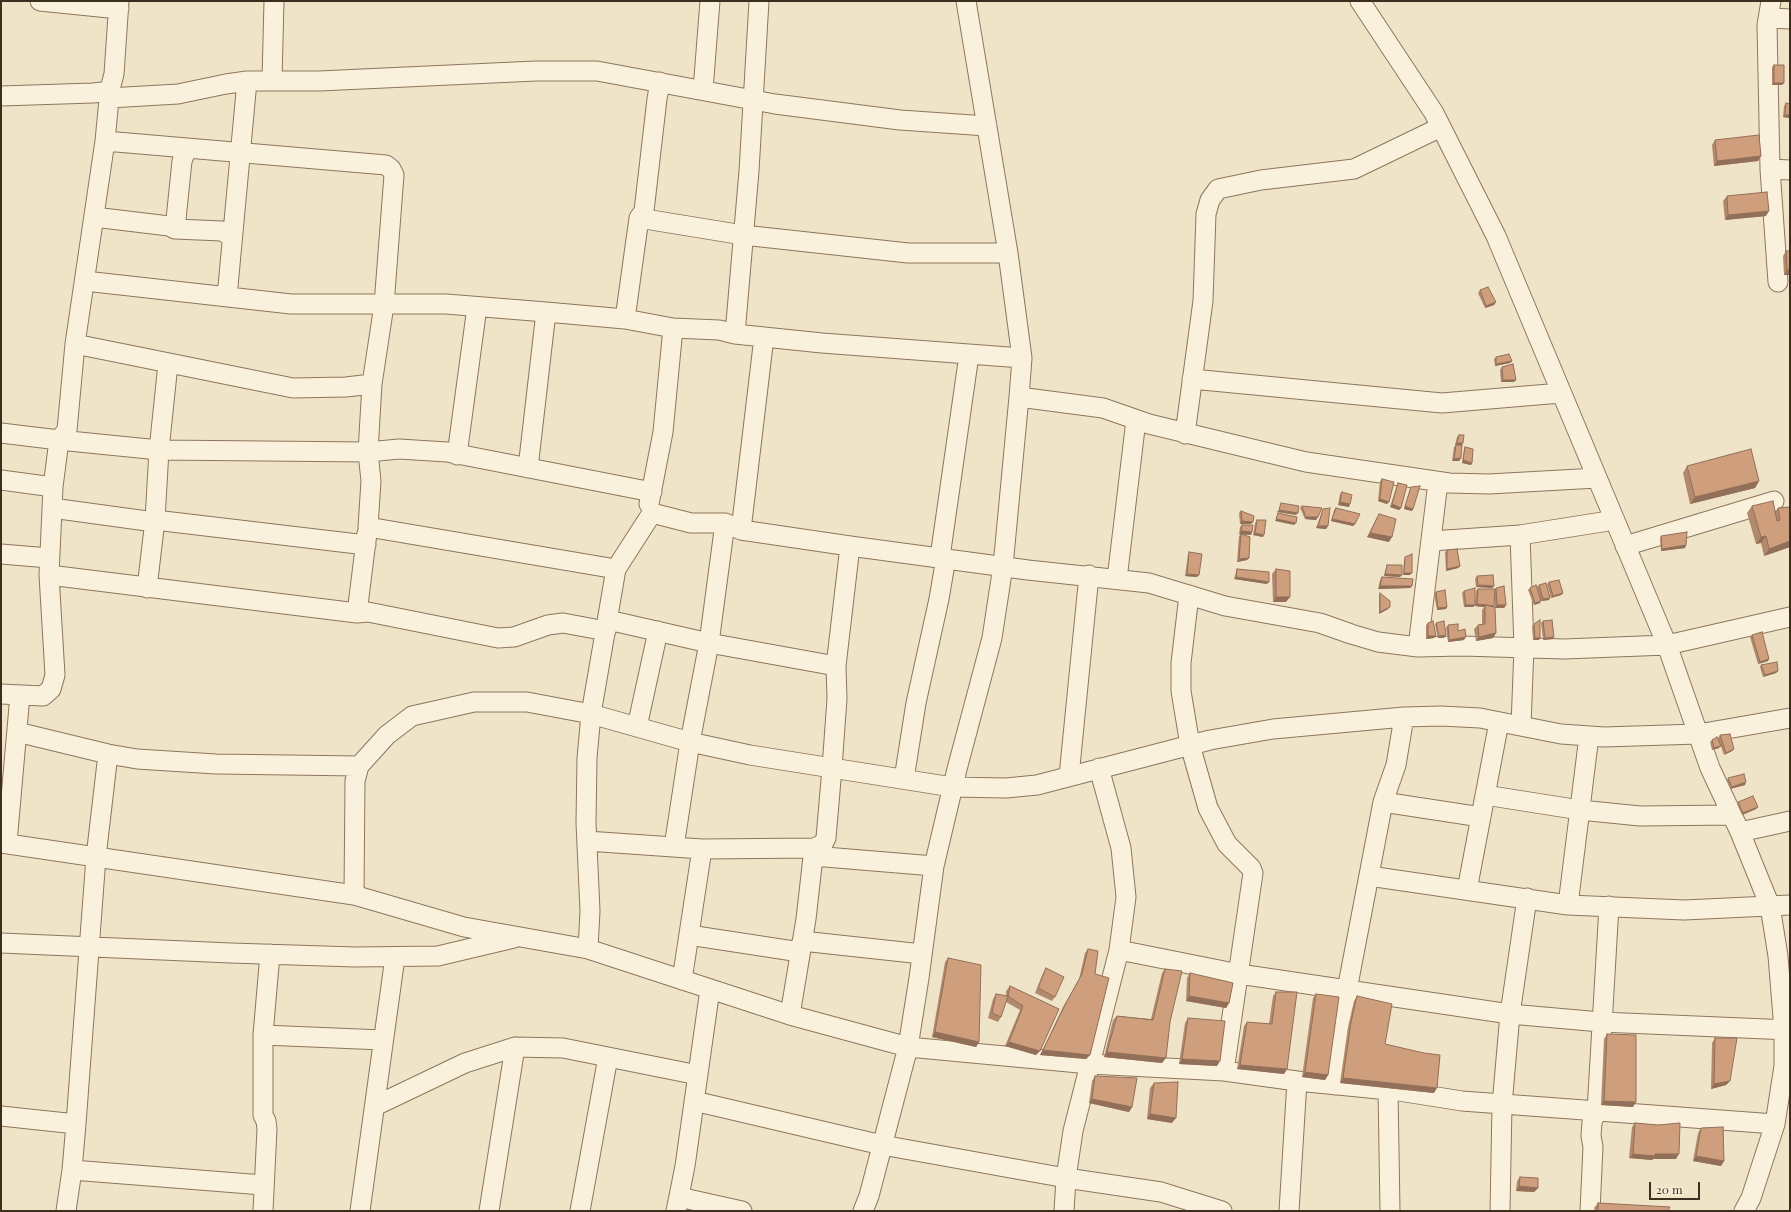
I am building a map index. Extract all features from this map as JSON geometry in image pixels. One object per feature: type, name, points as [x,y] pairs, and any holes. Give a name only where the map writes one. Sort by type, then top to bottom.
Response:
[{"type":"street","points":[[1,694],[42,696],[52,689],[56,675],[49,567],[53,487],[59,440],[67,430],[75,344],[114,74],[119,5],[40,1]]},
{"type":"street","points":[[272,80],[274,1]]},
{"type":"street","points":[[703,90],[710,1]]},
{"type":"street","points":[[735,334],[754,100],[759,1]]},
{"type":"street","points":[[863,1211],[908,1047],[934,866],[952,787],[992,638],[1003,566],[1019,397],[1022,358],[1008,253],[966,1]]},
{"type":"street","points":[[1360,1],[1434,113],[1496,236],[1668,646],[1710,768],[1736,823],[1770,906],[1787,1030],[1784,1066],[1775,1124],[1751,1198],[1744,1211]]},
{"type":"street","points":[[1771,1],[1767,25],[1770,169],[1778,282]]},
{"type":"street","points":[[1769,20],[1772,18],[1790,19]]},
{"type":"street","points":[[1,96],[103,92],[110,94],[178,94],[247,81],[318,80],[536,71],[597,71],[754,100],[900,120],[987,126]]},
{"type":"street","points":[[227,297],[247,81]]},
{"type":"street","points":[[625,319],[639,218],[644,211],[660,82]]},
{"type":"street","points":[[1185,434],[1203,301],[1206,214],[1210,200],[1218,189],[1261,180],[1354,169],[1441,126]]},
{"type":"street","points":[[105,141],[386,165],[391,169],[394,175],[384,305],[372,384],[368,452],[371,481],[368,527],[357,613]]},
{"type":"street","points":[[175,229],[182,161],[187,148]]},
{"type":"street","points":[[1770,169],[1790,170]]},
{"type":"street","points":[[94,217],[169,226],[175,229],[222,231],[232,237]]},
{"type":"street","points":[[639,218],[744,235],[908,254],[1008,253]]},
{"type":"street","points":[[85,281],[291,304],[446,304],[546,312],[625,319],[673,328],[719,330],[735,334],[764,337],[969,355],[1022,358]]},
{"type":"street","points":[[457,455],[477,307]]},
{"type":"street","points":[[528,468],[546,312]]},
{"type":"street","points":[[652,513],[649,505],[663,432],[673,328]]},
{"type":"street","points":[[674,847],[690,742],[708,643],[733,527],[764,337]]},
{"type":"street","points":[[75,344],[168,364],[294,388],[372,384]]},
{"type":"street","points":[[904,779],[916,703],[939,599],[969,355]]},
{"type":"street","points":[[147,588],[155,520],[159,450],[168,364]]},
{"type":"street","points":[[1192,379],[1442,402],[1561,393]]},
{"type":"street","points":[[1019,397],[1103,408],[1136,420],[1185,434],[1306,462],[1438,482],[1489,484],[1597,478]]},
{"type":"street","points":[[1117,579],[1136,420]]},
{"type":"street","points":[[1,433],[159,450],[368,452],[399,449],[447,452],[652,492]]},
{"type":"street","points":[[1,480],[53,487]]},
{"type":"street","points":[[1418,647],[1438,482]]},
{"type":"street","points":[[1625,546],[1774,501]]},
{"type":"street","points":[[52,508],[146,521],[155,520],[366,545]]},
{"type":"street","points":[[652,513],[691,523],[733,527],[850,546],[1003,566],[1089,575],[1149,584],[1246,611],[1320,623],[1378,642],[1418,647],[1564,648],[1668,646],[1790,617]]},
{"type":"street","points":[[588,949],[590,912],[587,841],[587,758],[591,714],[616,569],[652,513]]},
{"type":"street","points":[[1431,541],[1520,536],[1615,520]]},
{"type":"street","points":[[368,527],[616,569]]},
{"type":"street","points":[[1520,536],[1524,647],[1521,726]]},
{"type":"street","points":[[790,1015],[801,946],[813,852],[823,844],[826,838],[837,699],[836,666],[850,546]]},
{"type":"street","points":[[1,554],[49,567],[147,588],[357,613],[368,612],[498,638],[514,637],[548,625],[563,623],[607,626],[658,631],[708,643],[836,666]]},
{"type":"street","points":[[1069,776],[1089,575]]},
{"type":"street","points":[[1190,595],[1181,664],[1181,691],[1190,745],[1208,808],[1228,844],[1251,868],[1253,873],[1224,1071]]},
{"type":"street","points":[[637,727],[658,631]]},
{"type":"street","points":[[20,695],[4,843],[354,895],[464,927],[588,949],[790,1015],[908,1047],[1090,1064],[1224,1071],[1502,1105],[1775,1124]]},
{"type":"street","points":[[354,895],[355,781],[359,766],[387,734],[412,716],[474,702],[527,702],[591,714],[690,742],[750,755],[952,787],[1006,788],[1037,785],[1210,740],[1273,729],[1404,717],[1441,716],[1480,718],[1561,734],[1604,737],[1698,734],[1790,718]]},
{"type":"street","points":[[1335,1085],[1346,990],[1383,802],[1396,765],[1404,717]]},
{"type":"street","points":[[1467,890],[1499,722]]},
{"type":"street","points":[[16,732],[108,754],[137,759],[216,764],[359,766]]},
{"type":"street","points":[[1568,905],[1589,736]]},
{"type":"street","points":[[66,1211],[72,1170],[76,1124],[81,1039],[90,947],[96,857],[108,754]]},
{"type":"street","points":[[1064,1211],[1066,1178],[1073,1131],[1119,950],[1126,897],[1122,855],[1099,768]]},
{"type":"street","points":[[1485,795],[1580,810],[1640,816],[1736,823],[1790,821]]},
{"type":"street","points":[[1383,802],[1481,817]]},
{"type":"street","points":[[587,841],[702,849],[813,852],[934,866]]},
{"type":"street","points":[[682,980],[702,849]]},
{"type":"street","points":[[1369,876],[1568,905],[1684,910],[1790,905]]},
{"type":"street","points":[[1500,1211],[1502,1105],[1510,1014],[1527,898]]},
{"type":"street","points":[[1590,1211],[1593,1147],[1591,1136],[1592,1122],[1597,1111],[1601,1022],[1609,906]]},
{"type":"street","points":[[688,935],[801,946],[922,954]]},
{"type":"street","points":[[1,943],[270,954],[395,957],[438,956],[520,936]]},
{"type":"street","points":[[1119,950],[1239,974],[1510,1014],[1601,1022],[1787,1030]]},
{"type":"street","points":[[263,1211],[266,1122],[262,1115],[263,1035],[270,954]]},
{"type":"street","points":[[360,1211],[395,957]]},
{"type":"street","points":[[710,989],[678,1204],[742,1211]]},
{"type":"street","points":[[263,1035],[383,1040]]},
{"type":"street","points":[[375,1106],[465,1063],[515,1047],[563,1048],[698,1075]]},
{"type":"street","points":[[489,1211],[515,1047]]},
{"type":"street","points":[[580,1211],[608,1057]]},
{"type":"street","points":[[1289,1211],[1297,1081]]},
{"type":"street","points":[[1388,1090],[1390,1211]]},
{"type":"street","points":[[694,1100],[882,1145],[1066,1178],[1161,1192],[1214,1210]]},
{"type":"street","points":[[1,1116],[76,1124]]},
{"type":"street","points":[[72,1170],[263,1185]]},
{"type":"building","points":[[1774,65],[1784,65],[1784,83],[1774,83]]},
{"type":"building","points":[[1786,103],[1790,104],[1790,115],[1785,115]]},
{"type":"building","points":[[1759,135],[1761,156],[1717,161],[1715,140]]},
{"type":"building","points":[[1767,192],[1769,211],[1728,215],[1727,196]]},
{"type":"building","points":[[1786,251],[1790,251],[1790,270],[1787,270]]},
{"type":"building","points":[[1488,287],[1496,302],[1486,306],[1480,290]]},
{"type":"building","points":[[1509,354],[1512,361],[1496,364],[1496,357]]},
{"type":"building","points":[[1513,364],[1516,380],[1503,380],[1502,367]]},
{"type":"building","points":[[1459,435],[1464,435],[1463,443],[1457,443]]},
{"type":"building","points":[[1456,445],[1462,445],[1461,458],[1454,459]]},
{"type":"building","points":[[1465,447],[1473,449],[1472,463],[1463,460]]},
{"type":"building","points":[[1751,449],[1759,481],[1695,497],[1687,466]]},
{"type":"building","points":[[1382,479],[1394,482],[1389,502],[1380,499]]},
{"type":"building","points":[[1398,483],[1407,485],[1401,508],[1392,504]]},
{"type":"building","points":[[1420,486],[1413,509],[1405,506],[1411,487]]},
{"type":"building","points":[[1342,492],[1352,495],[1350,504],[1340,502]]},
{"type":"building","points":[[1773,501],[1777,521],[1780,520],[1778,508],[1790,507],[1790,541],[1769,549],[1766,536],[1761,537],[1752,506]]},
{"type":"building","points":[[1281,503],[1299,506],[1298,513],[1279,510]]},
{"type":"building","points":[[1302,506],[1322,508],[1318,517],[1306,517]]},
{"type":"building","points":[[1330,508],[1328,526],[1318,526],[1323,509]]},
{"type":"building","points":[[1336,508],[1360,514],[1355,524],[1332,519]]},
{"type":"building","points":[[1241,511],[1254,516],[1253,522],[1242,521]]},
{"type":"building","points":[[1278,513],[1297,517],[1296,523],[1276,519]]},
{"type":"building","points":[[1379,514],[1396,519],[1392,537],[1370,533]]},
{"type":"building","points":[[1257,520],[1266,520],[1264,535],[1255,533]]},
{"type":"building","points":[[1242,525],[1253,525],[1252,532],[1241,531]]},
{"type":"building","points":[[1687,532],[1686,545],[1662,549],[1661,536]]},
{"type":"building","points":[[1241,534],[1250,537],[1249,558],[1239,559]]},
{"type":"building","points":[[1457,549],[1460,566],[1447,569],[1447,550]]},
{"type":"building","points":[[1189,552],[1202,554],[1199,575],[1187,574]]},
{"type":"building","points":[[1412,554],[1412,573],[1404,573],[1405,557]]},
{"type":"building","points":[[1387,565],[1402,565],[1402,575],[1385,574]]},
{"type":"building","points":[[1237,569],[1269,572],[1269,582],[1236,577]]},
{"type":"building","points":[[1276,569],[1290,571],[1290,597],[1276,597]]},
{"type":"building","points":[[1493,575],[1494,586],[1478,585],[1477,576]]},
{"type":"building","points":[[1382,577],[1413,579],[1412,586],[1380,586]]},
{"type":"building","points":[[1559,580],[1563,593],[1553,596],[1549,582]]},
{"type":"building","points":[[1546,583],[1550,598],[1543,599],[1539,585]]},
{"type":"building","points":[[1536,585],[1541,601],[1535,603],[1530,588]]},
{"type":"building","points":[[1504,586],[1506,605],[1497,605],[1496,588]]},
{"type":"building","points":[[1475,588],[1475,605],[1466,605],[1464,591]]},
{"type":"building","points":[[1478,589],[1495,589],[1494,606],[1477,604]]},
{"type":"building","points":[[1445,590],[1447,607],[1438,608],[1436,592]]},
{"type":"building","points":[[1380,593],[1390,601],[1390,607],[1380,612]]},
{"type":"building","points":[[1485,605],[1495,607],[1496,633],[1479,637],[1478,625],[1485,624]]},
{"type":"building","points":[[1540,620],[1540,638],[1535,638],[1534,624]]},
{"type":"building","points":[[1552,620],[1554,637],[1545,638],[1543,621]]},
{"type":"building","points":[[1433,621],[1436,636],[1428,636],[1428,623]]},
{"type":"building","points":[[1444,621],[1446,635],[1439,636],[1436,623]]},
{"type":"building","points":[[1458,624],[1458,631],[1465,629],[1466,637],[1449,640],[1448,625]]},
{"type":"building","points":[[1762,632],[1769,659],[1760,662],[1752,635]]},
{"type":"building","points":[[1777,662],[1778,671],[1765,675],[1761,665]]},
{"type":"building","points":[[1730,734],[1734,749],[1726,753],[1720,735]]},
{"type":"building","points":[[1717,737],[1721,746],[1714,748],[1712,740]]},
{"type":"building","points":[[1744,774],[1746,782],[1732,787],[1728,778]]},
{"type":"building","points":[[1753,796],[1758,807],[1743,813],[1738,802]]},
{"type":"building","points":[[1088,949],[1098,951],[1095,974],[1109,978],[1090,1055],[1043,1050],[1082,974]]},
{"type":"building","points":[[948,958],[981,965],[979,1042],[935,1032]]},
{"type":"building","points":[[1046,968],[1064,977],[1055,997],[1038,988]]},
{"type":"building","points":[[1165,969],[1182,971],[1170,1022],[1166,1058],[1107,1052],[1117,1016],[1153,1020]]},
{"type":"building","points":[[1190,973],[1233,983],[1229,1003],[1189,996]]},
{"type":"building","points":[[1010,986],[1059,1009],[1040,1051],[1009,1042],[1023,1006],[1008,996]]},
{"type":"building","points":[[1276,992],[1297,992],[1287,1069],[1240,1065],[1247,1022],[1272,1024]]},
{"type":"building","points":[[996,994],[1008,996],[1001,1017],[992,1013]]},
{"type":"building","points":[[1316,994],[1339,997],[1328,1075],[1305,1072]]},
{"type":"building","points":[[1357,996],[1392,1004],[1385,1044],[1440,1055],[1437,1088],[1343,1078],[1351,1022]]},
{"type":"building","points":[[1188,1018],[1225,1021],[1220,1061],[1182,1059]]},
{"type":"building","points":[[1607,1034],[1636,1035],[1636,1102],[1604,1101]]},
{"type":"building","points":[[1715,1038],[1737,1038],[1730,1081],[1714,1084]]},
{"type":"building","points":[[1095,1076],[1137,1078],[1132,1107],[1092,1099]]},
{"type":"building","points":[[1178,1082],[1176,1118],[1150,1114],[1154,1083]]},
{"type":"building","points":[[1635,1123],[1658,1125],[1680,1123],[1679,1154],[1655,1154],[1655,1156],[1633,1154]]},
{"type":"building","points":[[1723,1127],[1724,1161],[1696,1156],[1701,1128]]},
{"type":"building","points":[[1520,1177],[1538,1178],[1538,1188],[1519,1186]]},
{"type":"building","points":[[1598,1203],[1670,1207],[1668,1211],[1598,1211]]}]
